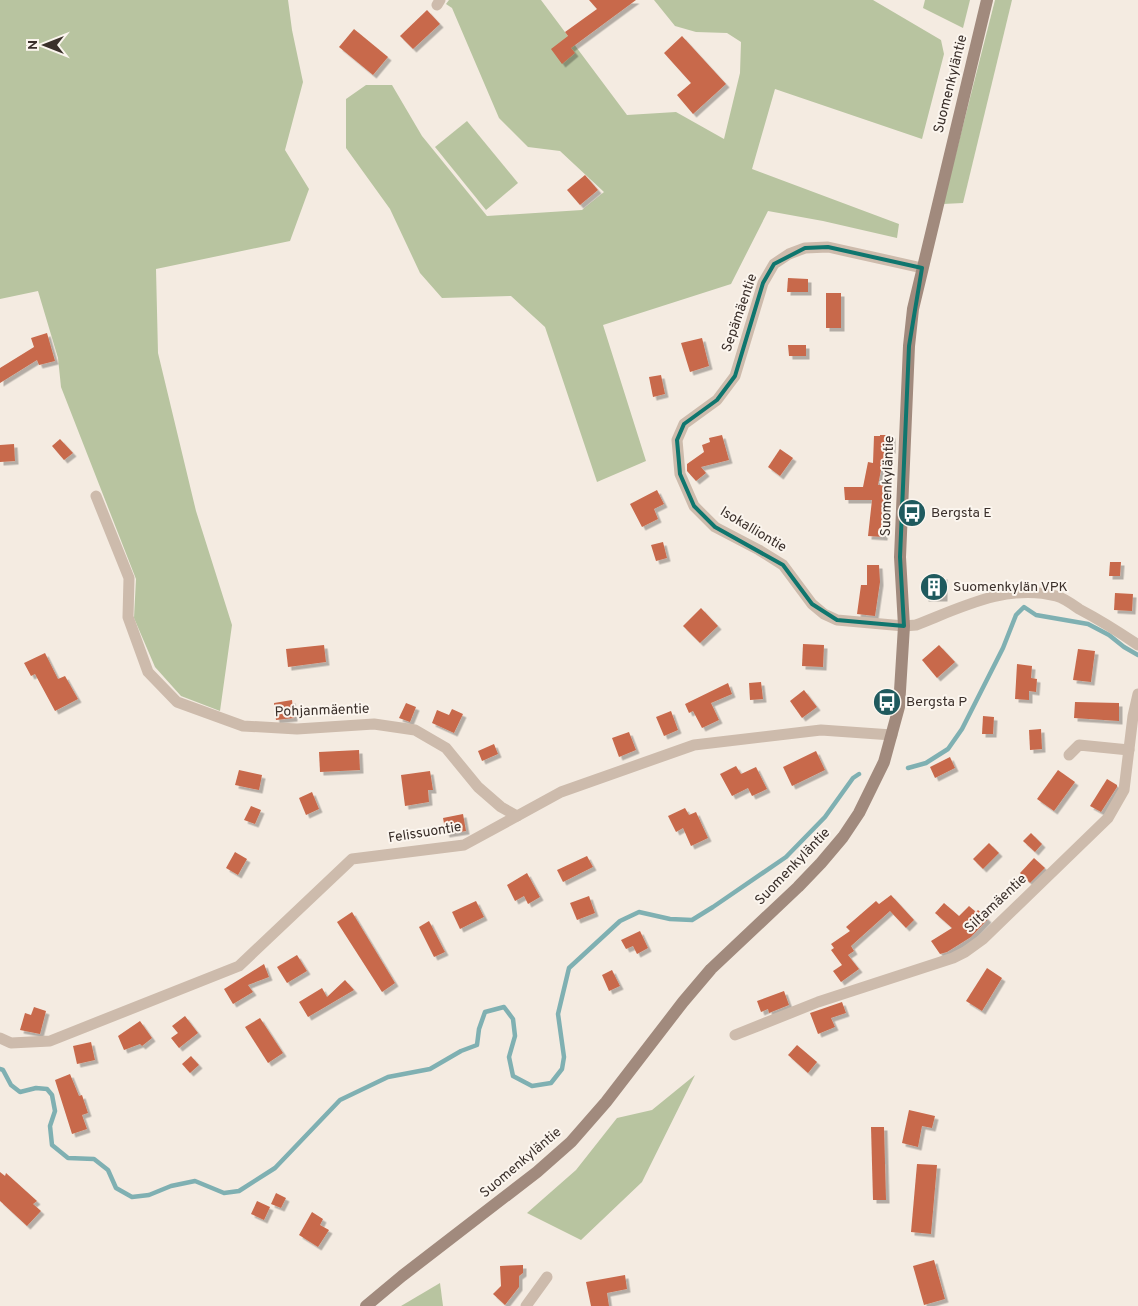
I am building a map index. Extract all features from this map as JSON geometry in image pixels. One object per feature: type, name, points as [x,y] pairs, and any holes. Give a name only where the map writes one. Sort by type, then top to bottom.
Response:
[{"type":"street","name":"Suomenkyläntie","points":[[366,1306],[537,1172],[571,1142],[606,1102],[683,1002],[711,969],[798,887],[842,838],[872,787],[884,762],[898,707],[904,626],[900,558],[909,346],[913,309],[986,0]]},
{"type":"street","name":"Sepämäentie","points":[[680,474],[677,440],[684,424],[717,400],[735,376],[763,283],[774,264],[789,254],[805,248],[828,247],[922,268]]},
{"type":"street","name":"Isokalliontie","points":[[680,474],[694,506],[715,527],[759,550],[782,565],[812,604],[824,614],[837,620],[904,626],[916,625],[990,596],[1014,593],[1040,593],[1058,596],[1138,644]]},
{"type":"street","name":"Pohjanmäentie","points":[[96,496],[129,578],[128,617],[148,672],[177,702],[243,726],[297,730],[374,724],[415,730],[446,748],[478,787],[501,807],[517,816]]},
{"type":"street","name":"Siltamäentie","points":[[735,1035],[818,1002],[953,958],[965,952],[982,939],[1108,818],[1124,790],[1133,716],[1138,694]]},
{"type":"street","name":"Felissuontie","points":[[0,1038],[11,1043],[50,1041],[239,966],[352,859],[464,845],[561,792],[694,745],[821,730],[892,735]]},
{"type":"street","points":[[1068,754],[1079,744],[1129,750]]},
{"type":"street","points":[[526,1306],[547,1277]]},
{"type":"highlighted area","points":[[828,247],[922,268],[909,346],[900,557],[904,626],[837,620],[812,604],[783,565],[715,527],[694,506],[680,474],[677,440],[684,424],[717,400],[735,376],[763,283],[774,264],[805,248]]},
{"type":"green space","points":[[0,0],[288,0],[303,82],[285,150],[309,189],[290,241],[156,269],[158,353],[196,511],[232,625],[220,711],[181,696],[155,667],[134,618],[136,579],[61,387],[58,358],[38,291],[0,299]]},
{"type":"green space","points":[[449,0],[541,0],[627,115],[676,112],[724,139],[740,73],[741,42],[727,33],[696,32],[675,26],[654,0],[873,0],[941,40],[944,54],[922,139],[775,89],[752,169],[899,224],[897,238],[768,211],[731,284],[603,325],[646,461],[597,482],[545,327],[511,296],[442,298],[420,273],[390,209],[346,148],[346,99],[366,85],[392,85],[422,136],[487,216],[582,210],[604,192],[560,151],[528,147],[499,118],[452,8],[446,4]]},
{"type":"green space","points":[[925,0],[970,0],[963,28],[923,8]]},
{"type":"green space","points":[[995,0],[1012,0],[963,203],[943,204]]},
{"type":"green space","points":[[467,121],[518,183],[486,210],[435,147]]},
{"type":"green space","points":[[695,1075],[642,1182],[581,1240],[527,1213],[576,1170],[617,1118],[652,1110]]},
{"type":"green space","points":[[440,1283],[443,1306],[401,1306]]},
{"type":"building","points":[[589,0],[636,0],[571,48],[575,53],[562,64],[551,49],[568,36],[565,32],[597,9]]},
{"type":"building","points":[[427,10],[440,24],[413,49],[400,36]]},
{"type":"building","points":[[354,29],[388,57],[373,75],[339,47]]},
{"type":"building","points":[[682,36],[726,84],[693,114],[677,95],[691,83],[664,53]]},
{"type":"building","points":[[585,175],[598,190],[580,205],[567,190]]},
{"type":"building","points":[[788,278],[808,279],[808,292],[787,292]]},
{"type":"building","points":[[826,293],[841,293],[841,328],[826,328]]},
{"type":"building","points":[[47,333],[55,361],[39,365],[37,360],[0,383],[0,368],[34,347],[31,338]]},
{"type":"building","points":[[702,338],[709,366],[690,372],[681,343]]},
{"type":"building","points":[[788,345],[806,345],[806,356],[789,356]]},
{"type":"building","points":[[661,375],[665,394],[653,397],[649,377]]},
{"type":"building","points":[[722,435],[729,460],[701,467],[706,473],[696,481],[687,471],[687,464],[704,452],[702,445],[710,442],[709,438]]},
{"type":"building","points":[[892,435],[892,450],[885,450],[878,485],[886,485],[887,509],[884,537],[868,536],[872,500],[845,500],[844,487],[863,487],[868,462],[873,463],[874,436]]},
{"type":"building","points":[[60,439],[73,453],[64,460],[52,446]]},
{"type":"building","points":[[14,444],[15,461],[0,462],[0,445]]},
{"type":"building","points":[[780,449],[793,458],[780,476],[768,467]]},
{"type":"building","points":[[657,490],[664,504],[654,509],[658,519],[642,527],[630,504]]},
{"type":"building","points":[[663,542],[667,558],[656,561],[651,545]]},
{"type":"building","points":[[1110,562],[1121,562],[1120,576],[1109,576]]},
{"type":"building","points":[[867,565],[879,565],[880,582],[875,616],[857,614],[861,585],[867,585]]},
{"type":"building","name":"Suomenkylän VPK","points":[[925,576],[944,576],[944,598],[925,598]]},
{"type":"building","points":[[1115,593],[1133,594],[1132,611],[1114,610]]},
{"type":"building","points":[[701,608],[718,626],[700,643],[683,626]]},
{"type":"building","points":[[803,644],[824,645],[823,667],[802,666]]},
{"type":"building","points":[[324,645],[326,662],[288,667],[286,649]]},
{"type":"building","points":[[939,645],[955,662],[937,678],[922,660]]},
{"type":"building","points":[[1078,649],[1095,651],[1091,682],[1073,680]]},
{"type":"building","points":[[45,653],[58,679],[65,676],[78,699],[55,711],[35,674],[31,676],[24,663]]},
{"type":"building","points":[[1017,664],[1032,666],[1031,678],[1037,679],[1036,692],[1029,691],[1029,700],[1015,699]]},
{"type":"building","points":[[761,682],[763,699],[750,700],[749,683]]},
{"type":"building","points":[[728,683],[732,694],[711,703],[719,720],[702,728],[693,711],[689,713],[685,704]]},
{"type":"building","points":[[804,690],[817,707],[802,718],[790,701]]},
{"type":"building","points":[[292,700],[294,718],[276,720],[274,703]]},
{"type":"building","points":[[1075,702],[1119,703],[1119,721],[1074,718]]},
{"type":"building","points":[[406,703],[416,707],[410,722],[399,718]]},
{"type":"building","points":[[452,709],[463,714],[454,733],[432,723],[437,710],[449,715]]},
{"type":"building","points":[[671,711],[678,730],[664,736],[656,717]]},
{"type":"building","points":[[983,716],[994,717],[993,734],[982,734]]},
{"type":"building","points":[[1041,729],[1042,749],[1030,750],[1029,730]]},
{"type":"building","points":[[629,732],[636,750],[619,757],[612,738]]},
{"type":"building","points":[[494,744],[498,754],[482,761],[478,751]]},
{"type":"building","points":[[359,750],[360,770],[320,772],[319,752]]},
{"type":"building","points":[[816,751],[825,770],[792,786],[783,767]]},
{"type":"building","points":[[950,757],[955,768],[935,778],[930,767]]},
{"type":"building","points":[[736,766],[741,774],[756,767],[767,789],[752,796],[748,788],[732,796],[720,774]]},
{"type":"building","points":[[239,770],[262,775],[259,790],[235,785]]},
{"type":"building","points":[[1058,770],[1075,782],[1054,811],[1037,799]]},
{"type":"building","points":[[430,771],[433,790],[428,790],[429,802],[405,806],[401,775]]},
{"type":"building","points":[[1107,779],[1117,785],[1117,787],[1101,812],[1090,806]]},
{"type":"building","points":[[312,792],[319,809],[306,815],[299,798]]},
{"type":"building","points":[[251,806],[261,810],[255,824],[244,820]]},
{"type":"building","points":[[685,808],[689,815],[696,812],[708,838],[691,846],[683,828],[676,832],[668,816]]},
{"type":"building","points":[[463,814],[466,831],[446,834],[443,818]]},
{"type":"building","points":[[1031,833],[1042,844],[1035,852],[1023,841]]},
{"type":"building","points":[[989,843],[999,853],[983,869],[973,859]]},
{"type":"building","points":[[235,852],[247,859],[238,875],[226,868]]},
{"type":"building","points":[[587,856],[593,867],[563,882],[557,870]]},
{"type":"building","points":[[1034,858],[1045,868],[1030,883],[1020,873]]},
{"type":"building","points":[[527,873],[540,897],[528,904],[524,896],[515,901],[507,885]]},
{"type":"building","points":[[891,895],[914,920],[906,928],[890,911],[851,946],[854,951],[848,955],[859,969],[841,982],[833,971],[842,965],[831,950],[834,948],[831,944],[850,931],[846,927],[876,901],[879,904]]},
{"type":"building","points":[[589,896],[595,913],[577,920],[570,903]]},
{"type":"building","points":[[476,901],[484,917],[460,929],[452,912]]},
{"type":"building","points":[[944,903],[959,916],[969,906],[976,912],[978,910],[988,919],[971,937],[947,952],[940,954],[931,941],[952,928],[935,913]]},
{"type":"building","points":[[352,912],[395,983],[382,992],[337,922]]},
{"type":"building","points":[[429,921],[445,952],[434,957],[419,927]]},
{"type":"building","points":[[640,931],[648,948],[637,954],[633,946],[626,949],[621,940]]},
{"type":"building","points":[[297,955],[307,971],[287,983],[277,967]]},
{"type":"building","points":[[264,964],[269,977],[248,985],[253,992],[233,1004],[224,989]]},
{"type":"building","points":[[987,968],[1002,978],[982,1011],[966,1001]]},
{"type":"building","points":[[612,970],[620,986],[609,991],[602,975]]},
{"type":"building","points":[[345,980],[354,990],[308,1017],[299,1002],[322,988],[327,997]]},
{"type":"building","points":[[784,991],[789,1005],[769,1013],[768,1009],[761,1012],[757,1001]]},
{"type":"building","points":[[842,1002],[846,1013],[831,1018],[835,1027],[818,1034],[810,1013]]},
{"type":"building","points":[[34,1007],[46,1011],[40,1034],[20,1030],[25,1013],[31,1015]]},
{"type":"building","points":[[185,1016],[198,1033],[179,1048],[171,1038],[178,1033],[172,1026]]},
{"type":"building","points":[[260,1018],[283,1053],[268,1063],[245,1027]]},
{"type":"building","points":[[140,1021],[152,1038],[142,1046],[140,1044],[124,1050],[118,1036]]},
{"type":"building","points":[[91,1042],[95,1060],[77,1064],[73,1046]]},
{"type":"building","points":[[797,1045],[817,1062],[808,1073],[788,1055]]},
{"type":"building","points":[[191,1056],[199,1065],[190,1073],[182,1064]]},
{"type":"building","points":[[70,1074],[79,1096],[82,1095],[88,1113],[82,1115],[87,1129],[72,1134],[55,1080]]},
{"type":"building","points":[[909,1110],[935,1116],[932,1128],[922,1126],[918,1147],[902,1143]]},
{"type":"building","points":[[871,1127],[884,1127],[886,1200],[873,1200]]},
{"type":"building","points":[[917,1164],[937,1165],[931,1234],[911,1232]]},
{"type":"building","points":[[0,1172],[5,1176],[6,1173],[37,1201],[33,1204],[41,1211],[27,1226],[0,1201]]},
{"type":"building","points":[[276,1193],[286,1198],[281,1208],[271,1204]]},
{"type":"building","points":[[257,1201],[270,1207],[264,1220],[251,1214]]},
{"type":"building","points":[[312,1212],[323,1219],[320,1225],[329,1230],[318,1247],[299,1235]]},
{"type":"building","points":[[934,1260],[945,1299],[924,1305],[913,1266]]},
{"type":"building","points":[[523,1265],[523,1273],[519,1276],[519,1287],[505,1305],[493,1294],[501,1286],[500,1266]]},
{"type":"building","points":[[625,1275],[627,1289],[607,1293],[609,1306],[591,1306],[586,1282]]},
{"type":"waterway","points":[[908,768],[926,763],[948,749],[962,729],[1003,648],[1016,615],[1024,607],[1036,615],[1088,624],[1109,635],[1138,655]]},
{"type":"waterway","points":[[0,1069],[3,1070],[11,1085],[20,1092],[36,1088],[47,1089],[52,1095],[55,1111],[50,1126],[52,1145],[68,1158],[94,1159],[108,1170],[116,1188],[132,1197],[149,1195],[171,1186],[195,1181],[224,1193],[239,1191],[275,1168],[340,1100],[388,1077],[430,1069],[461,1051],[477,1045],[479,1029],[485,1012],[504,1007],[513,1019],[515,1036],[509,1057],[513,1076],[532,1086],[551,1083],[562,1069],[564,1057],[558,1014],[569,968],[620,921],[639,912],[670,919],[692,920],[713,907],[786,857],[825,817],[853,778],[859,774]]},
{"type":"place","name":"Bergsta E","points":[[912,513]]},
{"type":"place","name":"Suomenkylän VPK","points":[[934,587]]},
{"type":"place","name":"Bergsta P","points":[[887,702]]}]
